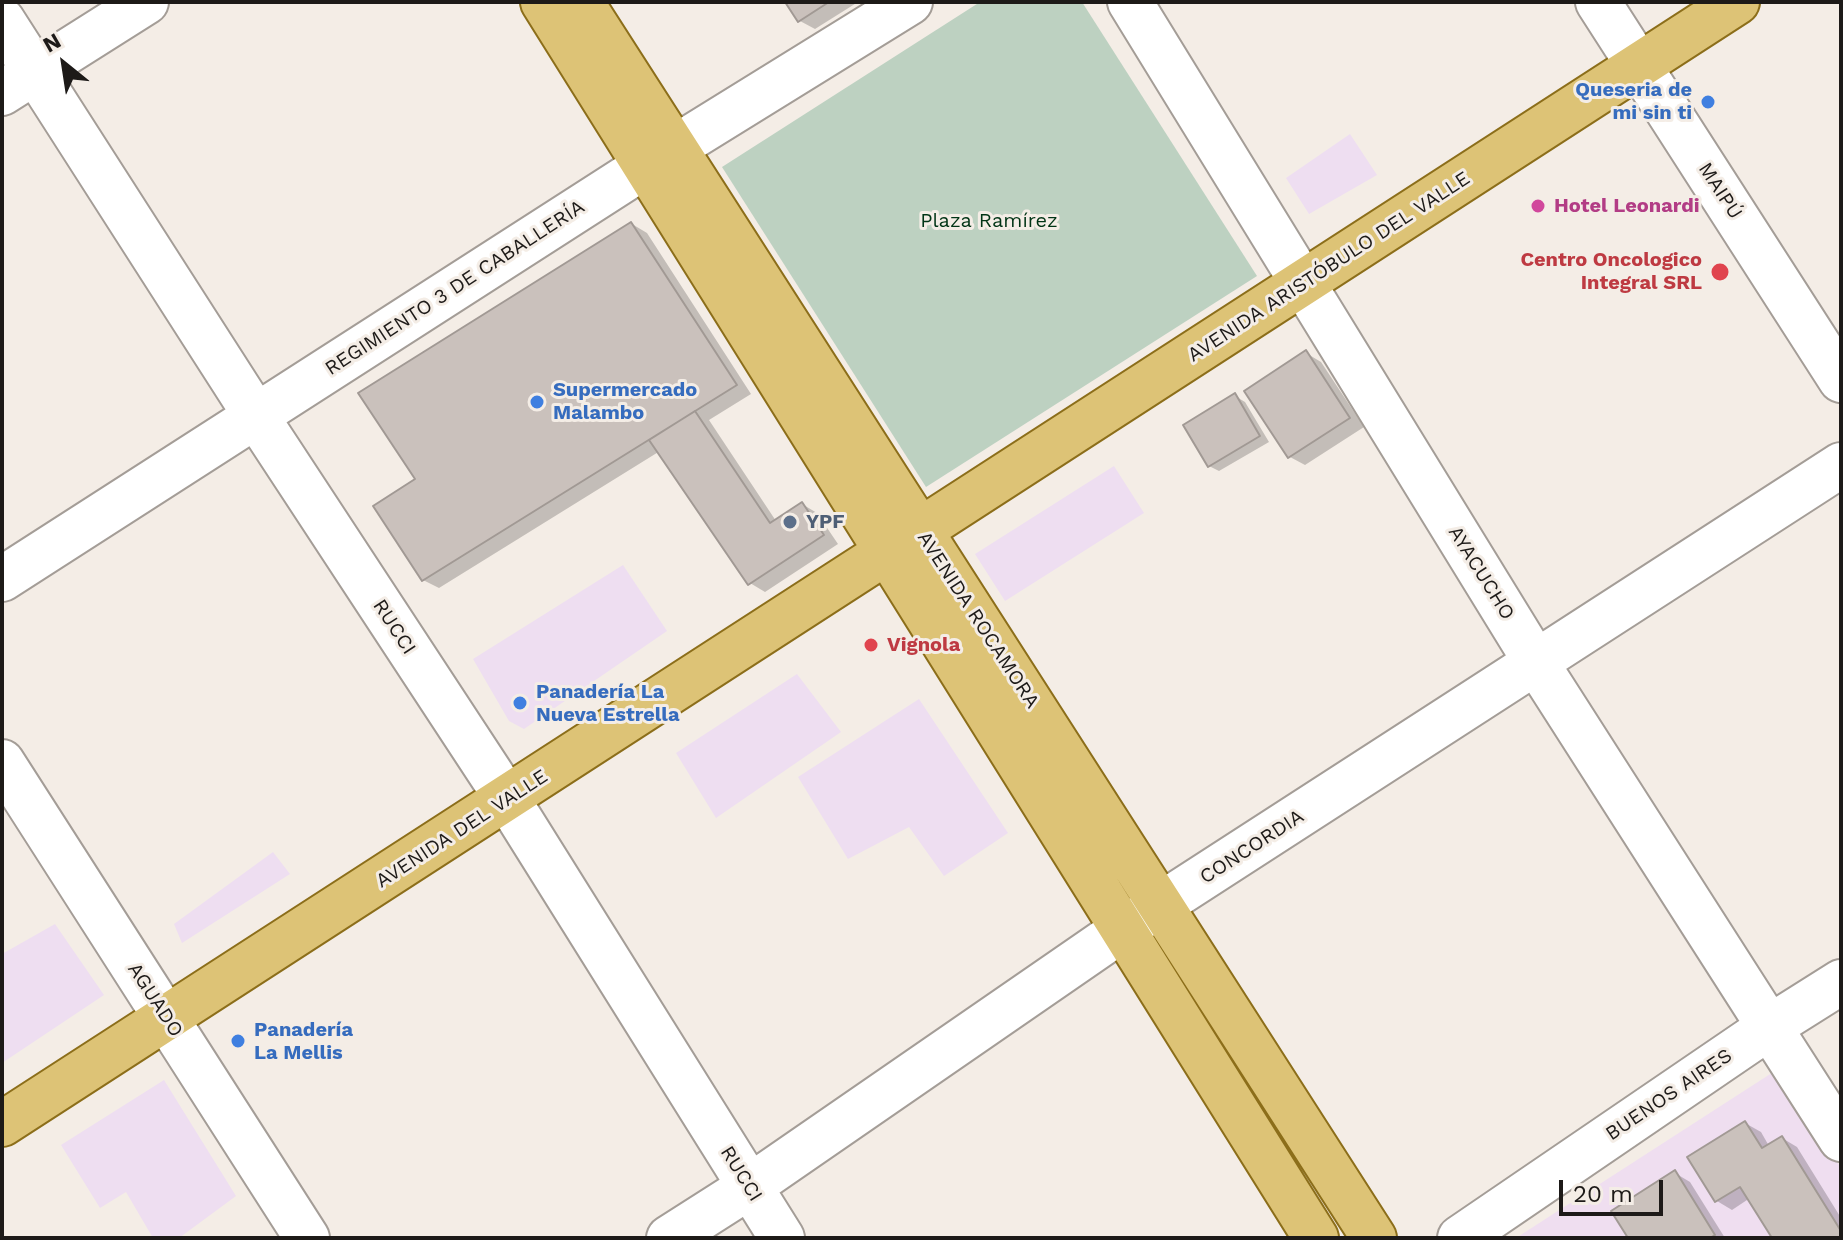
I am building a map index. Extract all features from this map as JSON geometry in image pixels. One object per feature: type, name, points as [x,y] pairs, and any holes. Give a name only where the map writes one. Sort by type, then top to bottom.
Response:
[{"type":"main road","name":"AVENIDA ROCAMORA","points":[[543,2],[659,157],[903,542],[1123,929],[1316,1238]]},
{"type":"main road","name":"AVENIDA ROCAMORA","points":[[581,2],[659,157]]},
{"type":"main road","name":"AVENIDA ARISTÓBULO DEL VALLE","points":[[903,542],[1737,2]]},
{"type":"main road","name":"AVENIDA ROCAMORA","points":[[903,542],[1162,904],[1374,1238]]},
{"type":"main road","name":"AVENIDA DEL VALLE","points":[[2,1124],[903,542]]},
{"type":"street","points":[[19,83],[146,2]]},
{"type":"street","name":"REGIMIENTO 3 DE CABALLERÍA","points":[[2,579],[659,157],[910,2]]},
{"type":"street","name":"AYACUCHO","points":[[1130,2],[1537,664],[1841,1139]]},
{"type":"street","name":"MAIPÚ","points":[[1598,2],[1841,380]]},
{"type":"street","name":"RUCCI","points":[[2,20],[19,83],[256,416],[508,800],[782,1238]]},
{"type":"street","name":"CONCORDIA","points":[[669,1238],[749,1187],[1123,929],[1841,465]]},
{"type":"street","name":"AGUADO","points":[[2,762],[307,1238]]},
{"type":"street","name":"BUENOS AIRES","points":[[1460,1238],[1768,1028],[1841,982]]},
{"type":"shaded area","points":[[1350,134],[1377,175],[1309,214],[1286,178]]},
{"type":"shaded area","points":[[1114,466],[1144,513],[1005,601],[975,554]]},
{"type":"shaded area","points":[[623,565],[667,631],[524,729],[509,721],[473,659]]},
{"type":"shaded area","points":[[797,674],[841,732],[716,818],[676,753]]},
{"type":"shaded area","points":[[919,699],[1008,833],[944,876],[909,827],[848,859],[798,777]]},
{"type":"shaded area","points":[[273,852],[290,874],[182,943],[174,924]]},
{"type":"shaded area","points":[[55,924],[104,995],[2,1063],[2,954]]},
{"type":"shaded area","points":[[1778,1069],[1841,1168],[1841,1238],[1516,1238]]},
{"type":"shaded area","points":[[164,1080],[236,1196],[179,1238],[153,1238],[126,1192],[100,1208],[61,1145]]},
{"type":"green space","name":"Plaza Ramírez","points":[[980,2],[1082,2],[1257,276],[926,487],[722,167]]},
{"type":"building","points":[[785,2],[829,2],[798,22]]},
{"type":"building","name":"Supermercado Malambo","points":[[631,222],[737,385],[422,581],[373,506],[415,479],[358,393]]},
{"type":"building","points":[[1306,350],[1350,418],[1288,458],[1244,391]]},
{"type":"building","points":[[1235,393],[1260,436],[1208,467],[1183,425]]},
{"type":"building","points":[[695,411],[770,523],[802,502],[824,535],[748,585],[649,440]]},
{"type":"building","points":[[1745,1121],[1762,1148],[1782,1136],[1841,1231],[1841,1238],[1772,1238],[1740,1187],[1715,1202],[1687,1157]]},
{"type":"building","points":[[1675,1170],[1715,1235],[1710,1238],[1628,1238],[1611,1211]]},
{"type":"place","name":"Queseria de mi sin ti","points":[[1708,102]]},
{"type":"place","name":"Hotel Leonardi","points":[[1538,206]]},
{"type":"place","name":"Centro Oncologico Integral SRL","points":[[1720,272]]},
{"type":"place","name":"Supermercado Malambo","points":[[537,402]]},
{"type":"place","name":"YPF","points":[[790,522]]},
{"type":"place","name":"Vignola","points":[[871,645]]},
{"type":"place","name":"Panadería La Nueva Estrella","points":[[520,703]]},
{"type":"place","name":"Panadería La Mellis","points":[[238,1041]]}]
